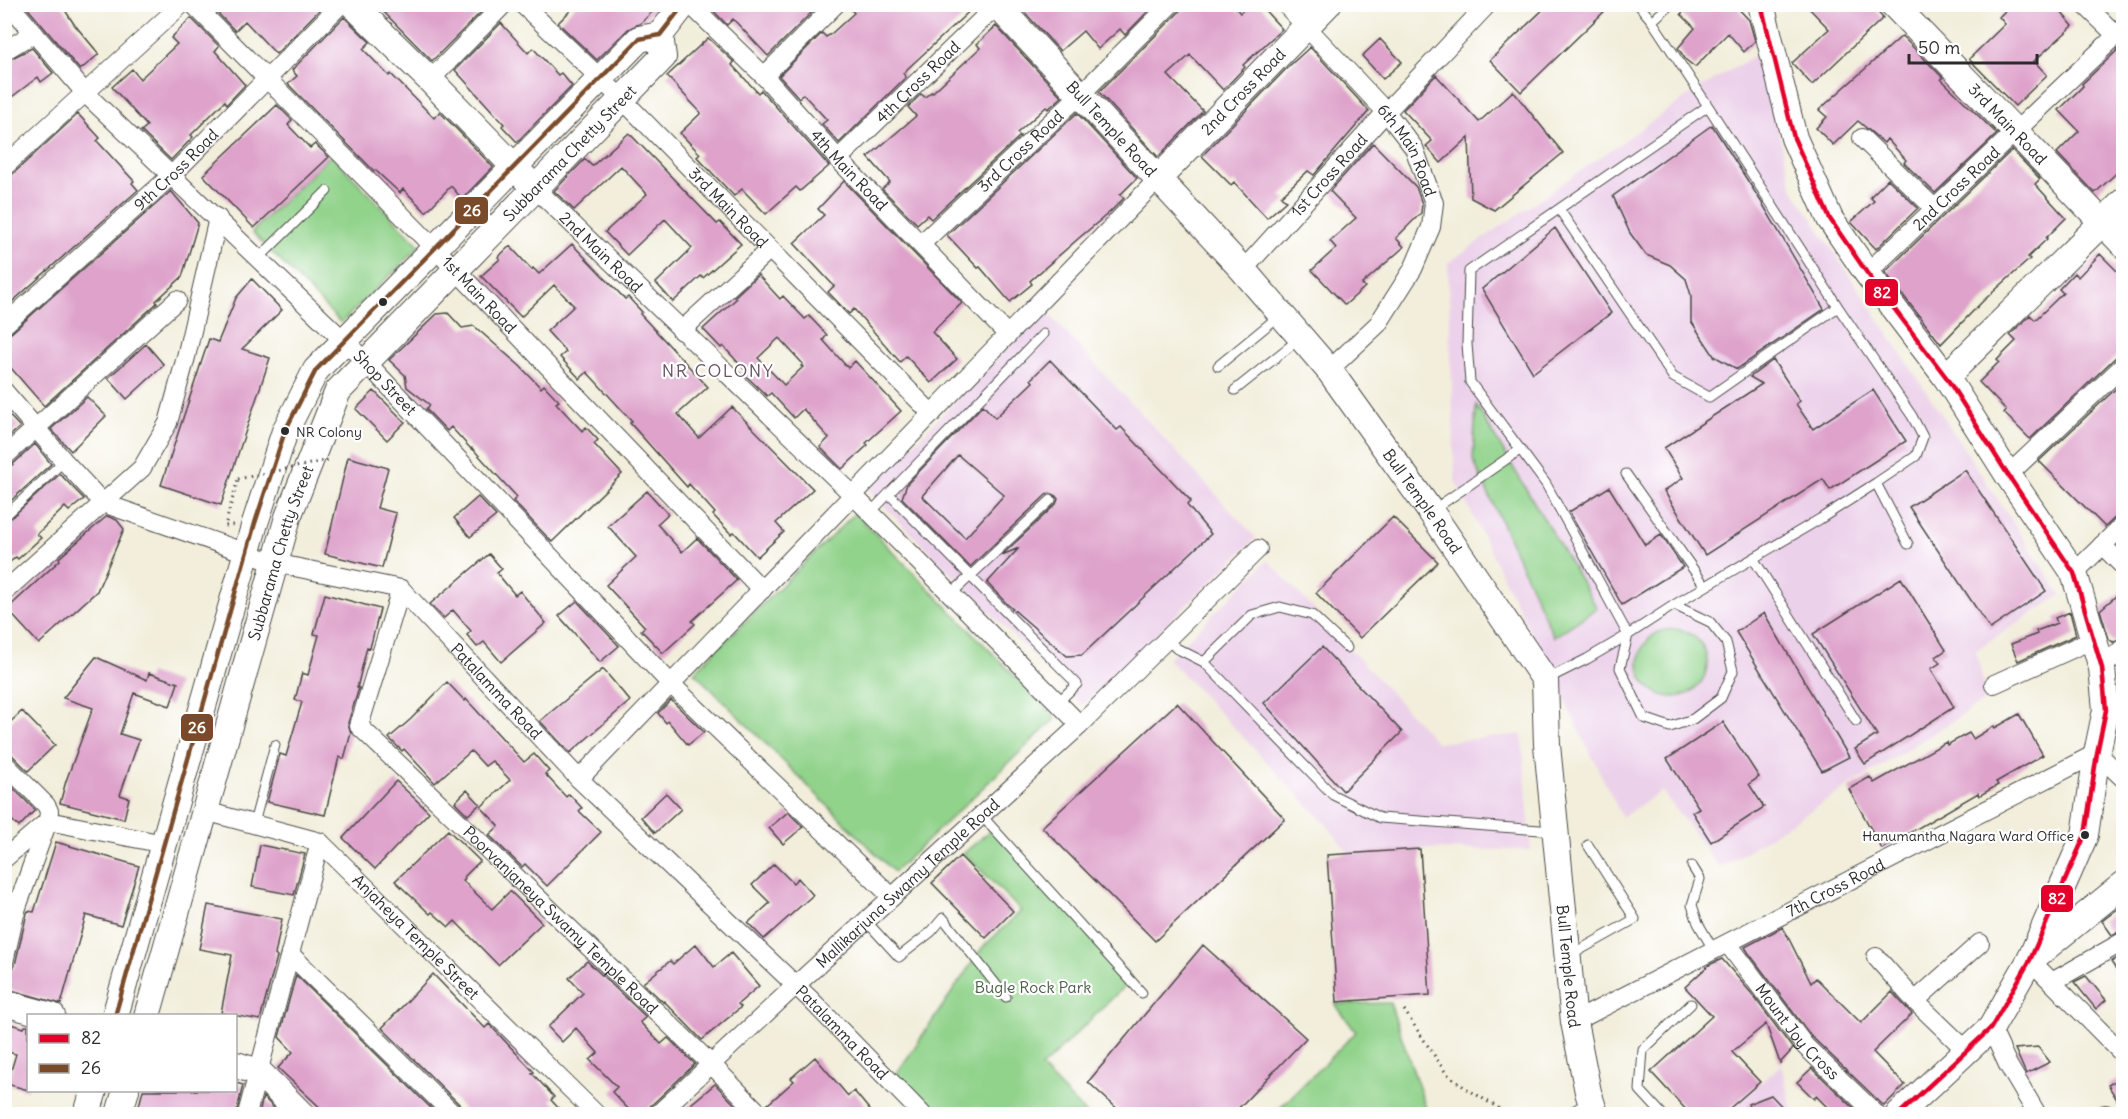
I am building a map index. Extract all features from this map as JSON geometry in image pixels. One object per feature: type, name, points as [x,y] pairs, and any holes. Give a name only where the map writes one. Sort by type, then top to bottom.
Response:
[{"type":"main road","name":"2nd Main Road","points":[[352,4],[535,188]]},
{"type":"main road","points":[[660,35],[684,4]]},
{"type":"main road","name":"2nd Cross Road","points":[[1158,179],[1328,4]]},
{"type":"main road","points":[[1761,4],[1794,138],[1830,219],[1867,273],[1946,377],[2074,573],[2102,668],[2106,710],[2085,835],[2030,960],[1991,1028],[1899,1114]]},
{"type":"main road","name":"3rd Main Road","points":[[1893,4],[2124,245]]},
{"type":"main road","name":"Bull Temple Road","points":[[997,5],[1243,270],[1329,370],[1431,512],[1545,680],[1547,746],[1574,1022],[1593,1107]]},
{"type":"main road","name":"Subbarama Chetty Street","points":[[116,1014],[246,554],[285,431],[316,369],[639,39],[660,35],[663,57],[338,391],[288,517],[148,1014]]},
{"type":"main road","points":[[1946,377],[2124,201]]},
{"type":"main road","points":[[2030,960],[2124,884]]},
{"type":"main road","points":[[4,1003],[45,1014]]},
{"type":"main road","points":[[247,1068],[301,1114]]},
{"type":"main road","points":[[87,1114],[93,1092]]},
{"type":"main road","points":[[119,1114],[125,1092]]},
{"type":"street","name":"Shop Street","points":[[9,4],[86,94],[344,340],[671,684],[892,897]]},
{"type":"street","points":[[4,167],[182,4]]},
{"type":"street","name":"1st Main Road","points":[[193,4],[435,248],[762,590]]},
{"type":"street","name":"9th Cross Road","points":[[4,325],[172,175],[341,4]]},
{"type":"street","points":[[430,80],[504,4]]},
{"type":"street","name":"3rd Main Road","points":[[522,4],[622,99],[932,414]]},
{"type":"street","name":"4th Main Road","points":[[690,4],[764,76],[838,159],[1008,335]]},
{"type":"street","points":[[764,76],[836,4]]},
{"type":"street","name":"3rd Cross Road","points":[[921,244],[1081,94],[1171,4]]},
{"type":"street","name":"6th Main Road","points":[[1285,4],[1386,112],[1414,148],[1434,203],[1431,227],[1413,269],[1378,324],[1329,370]]},
{"type":"street","name":"1st Cross Road","points":[[1243,270],[1386,112],[1488,4]]},
{"type":"street","points":[[2084,4],[2120,31]]},
{"type":"street","name":"4th Cross Road","points":[[838,159],[997,5]]},
{"type":"street","name":"2nd Cross Road","points":[[1867,273],[2120,31]]},
{"type":"street","points":[[4,51],[34,33]]},
{"type":"street","points":[[1862,138],[1934,208]]},
{"type":"street","points":[[579,779],[1158,179]]},
{"type":"street","name":"2nd Main Road","points":[[535,188],[853,495]]},
{"type":"street","points":[[4,592],[142,468],[168,423],[186,357],[218,218]]},
{"type":"street","points":[[681,331],[770,249]]},
{"type":"street","points":[[4,457],[177,300]]},
{"type":"street","points":[[2008,475],[2124,364]]},
{"type":"street","points":[[4,391],[64,461],[104,503],[275,563],[401,589]]},
{"type":"street","points":[[853,495],[1080,725]]},
{"type":"street","points":[[2074,573],[2124,524]]},
{"type":"street","points":[[2102,545],[2124,567]]},
{"type":"street","name":"Mallikarjuna Swamy Temple Road","points":[[658,1114],[1080,725],[1258,549]]},
{"type":"street","name":"Poorvanjaneya Swamy Temple Road","points":[[401,589],[359,726],[712,1065],[760,1114]]},
{"type":"street","name":"Patalamma Road","points":[[401,589],[579,779],[796,985],[921,1114]]},
{"type":"street","points":[[1994,684],[2094,639]]},
{"type":"street","points":[[2102,668],[2124,647]]},
{"type":"street","points":[[2097,753],[2122,774]]},
{"type":"street","name":"7th Cross Road","points":[[1574,1022],[2097,753]]},
{"type":"street","points":[[4,763],[49,811],[48,821],[16,910],[4,962]]},
{"type":"street","name":"Anjaheya Temple Street","points":[[205,811],[320,842],[597,1114]]},
{"type":"street","points":[[48,821],[164,844]]},
{"type":"street","points":[[4,859],[48,821]]},
{"type":"street","points":[[248,1114],[247,1068],[290,954],[320,842]]},
{"type":"street","points":[[2052,982],[2124,941]]},
{"type":"street","points":[[1915,1001],[1980,943]]},
{"type":"street","name":"Mount Joy Cross","points":[[1721,947],[1805,1046],[1876,1114]]},
{"type":"street","points":[[290,954],[453,1114]]},
{"type":"street","points":[[1876,957],[1915,1001],[1967,1051]]},
{"type":"street","points":[[2030,960],[2124,1055]]},
{"type":"street","points":[[1991,1028],[2008,1065],[2037,1114]]},
{"type":"lane","points":[[1545,680],[1628,635],[1674,604],[1820,519],[1876,483],[1916,456],[1923,437],[1912,416],[1838,307],[1708,105],[1652,21],[1638,4]]},
{"type":"lane","points":[[1652,21],[1671,4]]},
{"type":"lane","points":[[1674,604],[1710,622],[1726,642],[1733,671],[1721,698],[1693,719],[1670,726],[1644,718],[1620,668],[1628,635],[1546,484],[1470,382],[1467,344],[1469,271],[1708,105]]},
{"type":"lane","points":[[259,258],[327,190]]},
{"type":"lane","points":[[1559,209],[1673,377],[1709,397],[1838,307]]},
{"type":"lane","points":[[1218,366],[1281,315]]},
{"type":"lane","points":[[870,513],[1043,334]]},
{"type":"lane","points":[[1234,390],[1301,337]]},
{"type":"lane","points":[[1431,512],[1521,449]]},
{"type":"lane","points":[[4,517],[64,461]]},
{"type":"lane","points":[[1626,474],[1705,586]]},
{"type":"lane","points":[[1876,483],[1908,544]]},
{"type":"lane","points":[[889,494],[1077,684],[1057,703]]},
{"type":"lane","points":[[950,595],[1051,500]]},
{"type":"lane","points":[[1753,558],[1856,721]]},
{"type":"lane","points":[[1204,662],[1252,615],[1280,607],[1312,615],[1347,648]]},
{"type":"lane","points":[[1166,638],[1176,648],[1204,662],[1333,795],[1380,818],[1556,831]]},
{"type":"lane","points":[[254,823],[275,745]]},
{"type":"lane","points":[[981,815],[1142,993]]},
{"type":"lane","points":[[1568,957],[1635,919],[1588,845]]},
{"type":"lane","points":[[1692,866],[1700,879],[1692,906],[1698,923],[1721,947]]},
{"type":"lane","points":[[866,921],[899,957],[931,932],[943,918],[1006,997]]},
{"type":"lane","points":[[1662,1114],[1640,1090],[1643,1050],[1692,1004]]},
{"type":"lane","points":[[1568,1114],[1593,1107]]},
{"type":"path","points":[[225,526],[238,479],[329,460]]},
{"type":"path","points":[[1404,1010],[1446,1073],[1508,1114]]},
{"type":"shaded area","points":[[1759,53],[1793,190],[2061,595],[1976,650],[1987,699],[1720,868],[1662,791],[1622,817],[1455,480],[1448,263],[1697,90]]},
{"type":"shaded area","points":[[1045,310],[1256,538],[1083,706],[868,490]]},
{"type":"shaded area","points":[[1268,560],[1437,743],[1522,734],[1531,850],[1421,849],[1349,854],[1327,825],[1168,659]]},
{"type":"shaded area","points":[[1781,1065],[1793,1114],[1725,1114]]},
{"type":"green space","points":[[331,155],[420,246],[341,323],[252,232]]},
{"type":"green space","points":[[1476,405],[1597,608],[1554,637],[1473,460]]},
{"type":"green space","points":[[855,513],[1056,718],[894,872],[694,672]]},
{"type":"green space","points":[[1673,629],[1686,632],[1697,639],[1704,650],[1707,663],[1704,676],[1697,687],[1686,694],[1673,697],[1660,694],[1649,687],[1642,676],[1639,663],[1642,650],[1649,639],[1660,632]]},
{"type":"green space","name":"Bugle Rock Park","points":[[993,828],[1132,979],[1041,1068],[1086,1114],[928,1114],[893,1079],[982,948],[1021,911],[964,853]]},
{"type":"green space","points":[[1390,1003],[1428,1114],[1274,1114],[1356,1032],[1335,1004]]},
{"type":"building","points":[[24,4],[61,4],[99,54],[80,70]]},
{"type":"building","points":[[209,4],[325,4],[276,54],[245,21],[235,31]]},
{"type":"building","points":[[376,4],[484,4],[486,7],[432,61]]},
{"type":"building","points":[[577,4],[660,4],[641,23],[628,29],[597,60],[558,23]]},
{"type":"building","points":[[707,4],[820,4],[768,56],[733,19],[727,25]]},
{"type":"building","points":[[847,4],[977,4],[903,73],[906,77],[839,143],[822,124],[827,120],[803,94],[799,98],[779,76],[822,33],[826,37],[831,34],[854,13]]},
{"type":"building","points":[[1017,4],[1155,4],[1125,35],[1120,29],[1098,49],[1083,31],[1060,51]]},
{"type":"building","points":[[1182,4],[1232,4],[1240,13],[1250,4],[1259,4],[1282,29],[1243,65],[1245,67],[1223,90],[1190,55],[1168,75],[1203,111],[1158,157],[1099,92],[1179,12]]},
{"type":"building","points":[[1549,4],[1612,4],[1521,92],[1490,60]]},
{"type":"building","points":[[1690,4],[1734,4],[1749,20],[1755,41],[1744,52],[1728,33],[1695,67],[1686,60],[1678,48],[1695,28],[1681,14]]},
{"type":"building","points":[[1805,4],[1870,4],[1883,18],[1812,85],[1792,63],[1829,29]]},
{"type":"building","points":[[2012,4],[2054,4],[2073,26],[2034,61],[2047,75],[2015,106],[1969,59],[2005,24],[1999,17]]},
{"type":"building","points":[[344,17],[370,42],[363,49],[389,76],[391,74],[434,118],[440,112],[493,167],[462,199],[451,186],[426,212],[403,189],[400,193],[374,171],[288,84],[297,76],[292,70]]},
{"type":"building","points":[[191,18],[219,46],[215,51],[245,85],[227,104],[225,101],[191,135],[193,137],[171,160],[141,131],[147,126],[112,87],[132,69],[140,79],[177,44],[171,38]]},
{"type":"building","points":[[501,23],[528,53],[533,48],[558,75],[561,73],[572,86],[517,142],[502,126],[504,124],[455,70]]},
{"type":"building","points":[[996,26],[1062,97],[1048,109],[1046,107],[1017,133],[1020,136],[931,219],[927,215],[917,224],[882,189],[890,182],[868,157],[916,116],[908,107],[921,94],[925,97],[932,93],[980,48],[977,44]]},
{"type":"building","points":[[1902,36],[1943,78],[1941,79],[1997,134],[1935,193],[1904,163],[1906,160],[1887,139],[1884,143],[1858,121],[1833,145],[1816,128],[1827,117],[1819,110]]},
{"type":"building","points":[[708,38],[734,62],[732,65],[758,93],[761,90],[829,166],[800,191],[796,187],[766,214],[742,189],[734,196],[697,157],[700,154],[680,133],[701,113],[667,76]]},
{"type":"building","points":[[1380,39],[1402,62],[1383,79],[1362,56]]},
{"type":"building","points":[[2124,44],[2124,166],[2095,193],[2057,153],[2079,131],[2059,110],[2083,86],[2082,84]]},
{"type":"building","points":[[1310,47],[1369,111],[1314,175],[1308,171],[1281,196],[1286,201],[1267,218],[1234,182],[1231,185],[1202,156]]},
{"type":"building","points":[[32,48],[53,73],[41,82],[38,77],[4,103],[4,62]]},
{"type":"building","points":[[1436,75],[1479,122],[1513,91],[1563,153],[1494,210],[1471,198],[1469,137],[1441,163],[1426,146],[1432,141],[1403,110]]},
{"type":"building","points":[[277,105],[292,120],[288,125],[310,148],[315,144],[329,157],[254,228],[203,175]]},
{"type":"building","points":[[1077,113],[1137,178],[1120,195],[1124,198],[1110,212],[1030,281],[1032,284],[1010,302],[980,267],[978,268],[947,235]]},
{"type":"building","points":[[78,114],[100,138],[97,141],[134,181],[132,183],[138,190],[4,309],[4,182]]},
{"type":"building","points":[[1712,125],[1762,203],[1824,309],[1737,369],[1714,356],[1691,321],[1691,295],[1686,279],[1670,265],[1646,255],[1630,233],[1613,196]]},
{"type":"building","points":[[629,133],[717,224],[720,222],[741,244],[673,302],[656,283],[692,248],[665,219],[627,255],[605,232],[647,194],[621,166],[574,210],[554,191],[585,159],[592,166]]},
{"type":"building","points":[[1373,143],[1416,187],[1422,204],[1421,213],[1396,238],[1404,247],[1362,284],[1365,287],[1345,305],[1312,270],[1336,248],[1330,241],[1356,218],[1330,191]]},
{"type":"building","points":[[2012,150],[2040,179],[2035,184],[2066,218],[2028,257],[2030,259],[1983,301],[1941,344],[1885,272]]},
{"type":"building","points":[[1888,179],[1918,208],[1876,249],[1851,222],[1874,201],[1870,197]]},
{"type":"building","points":[[844,181],[962,303],[932,332],[957,359],[931,383],[906,356],[900,362],[854,309],[849,314],[828,292],[834,286],[794,243],[824,215],[818,209]]},
{"type":"building","points":[[171,191],[198,223],[182,277],[156,301],[157,303],[44,406],[4,360],[4,336],[11,333]]},
{"type":"building","points":[[1555,228],[1611,313],[1533,373],[1482,289]]},
{"type":"building","points":[[572,244],[625,299],[628,297],[642,312],[640,314],[708,387],[678,414],[699,438],[732,407],[813,489],[776,523],[784,532],[757,557],[734,532],[731,534],[713,515],[715,513],[689,484],[687,487],[630,423],[632,421],[587,372],[580,379],[560,357],[566,352],[547,331],[574,306],[554,285],[521,317],[481,276],[500,259],[498,257],[510,246],[532,270],[533,268],[539,274]]},
{"type":"building","points":[[2100,254],[2124,278],[2124,354],[2116,357],[2030,439],[2004,413],[2006,410],[1979,382],[2016,341],[2010,335],[2030,315],[2035,320],[2063,293],[2059,289],[2074,273],[2078,277]]},
{"type":"building","points":[[758,275],[780,299],[783,296],[805,319],[809,316],[827,335],[823,340],[848,368],[855,361],[901,411],[842,469],[820,447],[829,438],[803,409],[794,418],[771,393],[767,396],[744,374],[746,371],[723,346],[721,348],[703,329],[736,299],[734,297]],"holes":[[[779,338],[803,364],[801,366],[803,367],[784,385],[758,358]]]},
{"type":"building","points":[[252,279],[282,310],[242,349],[270,358],[221,505],[161,485],[209,339],[218,342],[236,298]]},
{"type":"building","points":[[448,313],[462,328],[474,326],[520,366],[541,388],[544,385],[559,401],[556,403],[582,431],[586,427],[598,440],[594,444],[622,474],[552,542],[513,501],[517,497],[472,448],[451,427],[447,431],[426,409],[430,405],[407,387],[405,375],[389,360],[437,314]]},
{"type":"building","points":[[146,344],[164,365],[127,399],[108,378]]},
{"type":"building","points":[[1050,360],[1117,430],[1121,427],[1191,501],[1187,505],[1211,534],[1082,655],[1067,656],[1007,604],[987,583],[1019,548],[1002,555],[1056,504],[1058,499],[1055,495],[1050,493],[1046,495],[970,567],[902,498],[907,484],[983,405],[995,418],[1033,382],[1031,379]],"holes":[[[958,455],[1004,495],[965,538],[922,496]]]},
{"type":"building","points":[[1773,360],[1800,401],[1796,404],[1813,429],[1873,390],[1906,441],[1830,490],[1823,479],[1705,555],[1664,491],[1683,478],[1664,448],[1762,384],[1750,377]]},
{"type":"building","points":[[2124,381],[2124,513],[2105,527],[2039,461]]},
{"type":"building","points":[[374,391],[405,422],[387,440],[356,409]]},
{"type":"building","points":[[87,397],[106,416],[71,451],[51,429]]},
{"type":"building","points":[[4,410],[20,427],[4,441]]},
{"type":"building","points":[[35,444],[51,464],[4,507],[4,468],[12,465]]},
{"type":"building","points":[[348,457],[388,468],[377,508],[396,513],[382,568],[325,554]]},
{"type":"building","points":[[1965,470],[2046,591],[1990,629],[1909,507]]},
{"type":"building","points":[[60,474],[84,499],[69,511],[65,507],[37,534],[41,538],[18,559],[16,557],[4,567],[4,524]]},
{"type":"building","points":[[1609,487],[1645,545],[1661,535],[1683,567],[1622,605],[1569,512]]},
{"type":"building","points":[[647,491],[668,514],[657,524],[682,552],[697,538],[737,580],[692,621],[695,624],[663,653],[641,630],[645,627],[606,585],[636,557],[608,526]]},
{"type":"building","points":[[478,497],[496,516],[470,537],[454,518]]},
{"type":"building","points":[[107,516],[117,520],[124,529],[97,591],[39,644],[7,609],[60,560],[59,558]]},
{"type":"building","points":[[1393,517],[1438,562],[1360,638],[1316,593]]},
{"type":"building","points":[[489,554],[502,569],[497,573],[515,595],[520,591],[546,623],[501,662],[484,642],[477,647],[467,635],[471,631],[453,610],[444,618],[430,604]]},
{"type":"building","points":[[1901,578],[1946,650],[1936,657],[1940,663],[1931,669],[1954,707],[1865,764],[1855,749],[1877,735],[1813,634]]},
{"type":"building","points":[[2124,589],[2124,636],[2113,642],[2109,639],[2100,610]]},
{"type":"building","points":[[325,594],[380,609],[370,648],[367,647],[357,688],[359,688],[348,723],[351,733],[344,759],[339,757],[325,815],[267,802],[280,754],[286,756],[302,702],[295,700],[302,673],[308,675],[319,635],[314,634]]},
{"type":"building","points":[[577,601],[619,646],[600,662],[559,616]]},
{"type":"building","points":[[2070,612],[2076,635],[2018,661],[2011,644],[2037,634],[2036,631],[2057,623],[2055,618]]},
{"type":"building","points":[[1764,613],[1849,757],[1822,771],[1736,632]]},
{"type":"building","points":[[1322,647],[1402,732],[1343,791],[1264,703]]},
{"type":"building","points":[[96,657],[147,680],[149,673],[178,683],[170,706],[134,693],[120,734],[139,740],[120,795],[129,798],[124,819],[60,803],[93,708],[63,698]]},
{"type":"building","points":[[603,669],[630,701],[570,753],[540,721]]},
{"type":"building","points":[[447,682],[465,701],[466,699],[524,762],[534,754],[549,771],[545,774],[566,797],[569,794],[582,808],[579,811],[601,832],[547,886],[525,864],[522,867],[489,835],[499,826],[481,807],[510,780],[492,761],[485,766],[471,751],[435,783],[404,749],[402,751],[389,738]]},
{"type":"building","points":[[671,700],[704,732],[688,745],[668,721],[666,723],[658,713]]},
{"type":"building","points":[[1177,703],[1285,819],[1155,941],[1042,827]]},
{"type":"building","points":[[22,711],[55,745],[28,771],[12,755],[4,752],[4,728]]},
{"type":"building","points":[[2019,714],[2043,755],[1996,782],[1998,785],[1979,796],[1978,793],[1882,849],[1849,789],[1870,777],[1874,783],[1946,742],[1947,745],[1969,733],[1973,739]]},
{"type":"building","points":[[1723,722],[1759,777],[1749,784],[1764,807],[1711,842],[1692,812],[1699,808],[1667,759]]},
{"type":"building","points":[[4,779],[35,810],[19,827],[4,813]]},
{"type":"building","points":[[396,781],[429,812],[375,869],[343,838]]},
{"type":"building","points":[[467,790],[480,804],[468,815],[455,802]]},
{"type":"building","points":[[666,793],[681,809],[655,833],[641,817]]},
{"type":"building","points":[[788,812],[803,827],[783,844],[769,828]]},
{"type":"building","points":[[448,830],[480,861],[464,877],[463,881],[492,909],[510,891],[542,923],[498,965],[455,921],[449,927],[432,912],[430,914],[395,881]]},
{"type":"building","points":[[56,842],[139,866],[121,925],[86,915],[61,1004],[4,988],[5,973],[12,970],[15,965],[27,913],[28,911],[34,912]]},
{"type":"building","points":[[260,845],[305,854],[294,895],[252,887]]},
{"type":"building","points":[[1420,849],[1430,995],[1337,1002],[1327,855]]},
{"type":"building","points":[[960,856],[1013,911],[986,938],[932,883]]},
{"type":"building","points":[[774,864],[793,883],[798,878],[813,895],[764,939],[748,923],[770,903],[752,885]]},
{"type":"building","points":[[2124,904],[2124,930],[2112,935],[2102,921]]},
{"type":"building","points":[[208,905],[282,919],[275,955],[277,957],[260,1020],[237,1016],[237,1014],[221,1013],[232,955],[199,949]]},
{"type":"building","points":[[1783,927],[1811,983],[1816,978],[1861,1023],[1892,992],[1912,1014],[1873,1052],[1905,1085],[1884,1106],[1811,1036],[1745,947]]},
{"type":"building","points":[[696,944],[714,967],[731,953],[759,986],[738,1004],[741,1007],[702,1040],[643,983],[670,961],[673,964]]},
{"type":"building","points":[[1203,945],[1306,1038],[1233,1114],[1123,1114],[1088,1082]]},
{"type":"building","points":[[2124,954],[2124,981],[2111,962]]},
{"type":"building","points":[[1722,959],[1752,994],[1793,1049],[1780,1063],[1766,1024],[1732,1052],[1760,1082],[1723,1114],[1690,1114],[1651,1072],[1712,1016],[1685,987],[1709,965]]},
{"type":"building","points":[[587,961],[646,1017],[640,1022],[661,1044],[668,1038],[695,1064],[642,1114],[633,1114],[612,1092],[617,1087],[590,1060],[598,1053],[576,1028],[562,1042],[548,1027],[583,993],[569,978]]},
{"type":"building","points":[[433,974],[485,1028],[489,1024],[534,1072],[532,1073],[554,1097],[551,1100],[564,1114],[464,1114],[461,1106],[382,1028]]},
{"type":"building","points":[[296,975],[437,1114],[327,1114],[278,1068],[293,1052],[279,1037]]},
{"type":"building","points":[[2086,976],[2106,1000],[2096,1009],[2074,982]]},
{"type":"building","points":[[4,1022],[24,1028],[27,1026],[27,1090],[7,1084],[16,1054],[4,1051]]},
{"type":"building","points":[[2038,1047],[2050,1062],[2026,1074],[2015,1049]]},
{"type":"building","points":[[815,1057],[848,1096],[854,1091],[873,1114],[772,1114],[767,1105],[794,1081],[791,1078]]},
{"type":"building","points":[[1812,1068],[1860,1114],[1834,1114],[1816,1096],[1814,1099],[1797,1082]]},
{"type":"building","points":[[2124,1076],[2124,1111],[2108,1085]]},
{"type":"building","points":[[237,1083],[243,1085],[236,1114],[137,1114],[142,1092],[237,1092]]},
{"type":"building","points":[[715,1084],[744,1114],[679,1114]]},
{"type":"building","points":[[1771,1095],[1789,1114],[1752,1114],[1748,1104]]},
{"type":"building","points":[[263,1097],[280,1114],[259,1114]]},
{"type":"transit line","name":"26","points":[[116,1014],[255,523],[285,431],[316,370],[639,39],[660,35],[684,4]]},
{"type":"transit line","name":"82","points":[[1761,4],[1794,138],[1830,219],[1867,273],[1946,377],[2074,573],[2102,668],[2106,710],[2085,835],[2030,960],[1991,1028],[1899,1114]]},
{"type":"place","name":"NR Colony","points":[[285,431]]},
{"type":"place","name":"Hanumantha Nagara Ward Office","points":[[2085,835]]},
{"type":"district","name":"NR COLONY","points":[[718,371]]}]
